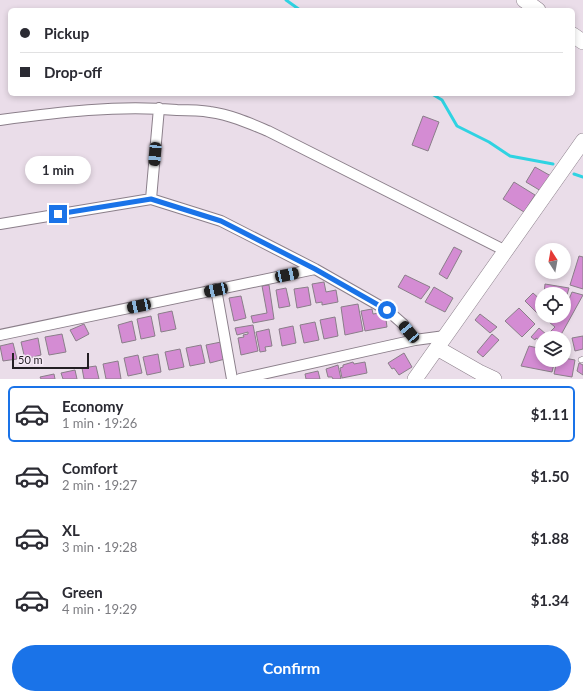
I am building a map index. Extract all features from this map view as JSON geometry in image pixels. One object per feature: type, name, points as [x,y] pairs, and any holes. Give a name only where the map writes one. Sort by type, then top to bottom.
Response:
[{"type":"street","points":[[524,0],[535,8]]},
{"type":"street","points":[[0,120],[67,111],[106,108],[159,108],[210,112],[239,119],[268,131],[506,251]]},
{"type":"street","points":[[151,199],[159,108]]},
{"type":"street","points":[[415,379],[583,141]]},
{"type":"street","points":[[0,224],[151,199],[221,221],[315,269],[387,310],[402,324],[415,340]]},
{"type":"street","points":[[0,335],[315,269]]},
{"type":"street","points":[[216,290],[232,379]]},
{"type":"street","points":[[240,379],[284,374],[415,340],[441,342],[479,372],[494,379]]},
{"type":"building","points":[[423,116],[439,122],[428,151],[412,145]]},
{"type":"building","points":[[535,167],[551,176],[541,191],[526,182]]},
{"type":"building","points":[[514,182],[535,195],[524,212],[503,199]]},
{"type":"building","points":[[454,247],[462,251],[447,279],[439,274]]},
{"type":"building","points":[[579,256],[583,257],[583,289],[570,285]]},
{"type":"building","points":[[405,275],[430,287],[421,299],[398,287]]},
{"type":"building","points":[[324,282],[326,292],[336,290],[338,302],[322,305],[322,302],[316,303],[312,284]]},
{"type":"building","points":[[545,284],[563,287],[545,287]]},
{"type":"building","points":[[269,285],[274,319],[253,323],[251,316],[267,313],[262,286]]},
{"type":"building","points":[[308,287],[311,305],[297,308],[294,289]]},
{"type":"building","points":[[434,287],[453,298],[445,312],[425,302]]},
{"type":"building","points":[[286,288],[290,306],[279,308],[276,290]]},
{"type":"building","points":[[572,292],[583,295],[571,317]]},
{"type":"building","points":[[533,293],[535,295],[535,311],[525,301]]},
{"type":"building","points":[[241,296],[246,318],[234,321],[229,298]]},
{"type":"building","points":[[358,304],[363,331],[345,335],[341,307]]},
{"type":"building","points":[[519,308],[535,324],[522,337],[505,321]]},
{"type":"building","points":[[372,309],[373,314],[385,312],[387,327],[365,331],[361,311]]},
{"type":"building","points":[[172,311],[176,329],[161,332],[158,314]]},
{"type":"building","points":[[480,314],[497,327],[490,333],[475,320]]},
{"type":"building","points":[[151,316],[155,336],[141,339],[137,319]]},
{"type":"building","points":[[335,317],[338,336],[324,339],[320,320]]},
{"type":"building","points":[[132,321],[136,340],[122,343],[118,325]]},
{"type":"building","points":[[315,322],[319,340],[304,343],[300,325]]},
{"type":"building","points":[[550,323],[568,323],[563,331],[551,331],[555,327]]},
{"type":"building","points":[[84,324],[89,334],[76,341],[70,330]]},
{"type":"building","points":[[253,325],[258,351],[241,355],[238,338],[244,337],[243,335],[248,334],[248,332],[237,335],[235,328]]},
{"type":"building","points":[[293,326],[296,343],[282,346],[279,329]]},
{"type":"building","points":[[269,329],[272,346],[265,347],[266,351],[260,352],[256,332]]},
{"type":"building","points":[[535,332],[535,340],[531,337]]},
{"type":"building","points":[[62,334],[66,352],[49,355],[45,337]]},
{"type":"building","points":[[492,334],[499,340],[483,357],[477,352]]},
{"type":"building","points":[[583,336],[583,349],[575,351],[572,338]]},
{"type":"building","points":[[38,338],[41,355],[25,359],[21,342]]},
{"type":"building","points":[[221,342],[225,359],[210,363],[206,345]]},
{"type":"building","points":[[13,343],[17,359],[3,361],[0,346]]},
{"type":"building","points":[[201,345],[205,363],[190,366],[186,348]]},
{"type":"building","points":[[529,346],[535,347],[535,367],[553,367],[552,372],[521,366]]},
{"type":"building","points":[[180,349],[184,367],[169,370],[165,352]]},
{"type":"building","points":[[404,353],[412,367],[399,375],[388,363]]},
{"type":"building","points":[[158,354],[161,372],[147,375],[143,357]]},
{"type":"building","points":[[138,355],[142,373],[128,376],[124,358]]},
{"type":"building","points":[[571,359],[575,360],[572,377],[554,374],[556,367],[571,367]]},
{"type":"building","points":[[118,361],[121,379],[106,379],[103,364]]},
{"type":"building","points":[[353,362],[354,364],[365,362],[367,373],[342,378],[340,368],[343,367],[343,365]]},
{"type":"building","points":[[579,363],[583,365],[583,375],[577,371]]},
{"type":"building","points":[[338,365],[341,379],[333,379],[332,377],[328,377],[326,369]]},
{"type":"building","points":[[96,366],[99,379],[84,379],[82,368]]},
{"type":"building","points":[[75,370],[77,379],[63,379],[61,373]]},
{"type":"building","points":[[318,371],[320,379],[306,379],[305,374]]},
{"type":"building","points":[[54,374],[55,379],[41,379],[40,377]]},
{"type":"waterway","points":[[286,0],[297,8]]},
{"type":"waterway","points":[[435,96],[442,100],[457,126],[489,142],[510,156],[553,164]]},
{"type":"waterway","points":[[574,174],[583,177]]},
{"type":"route","points":[[58,214],[151,199],[221,221],[315,269],[387,310]]}]
